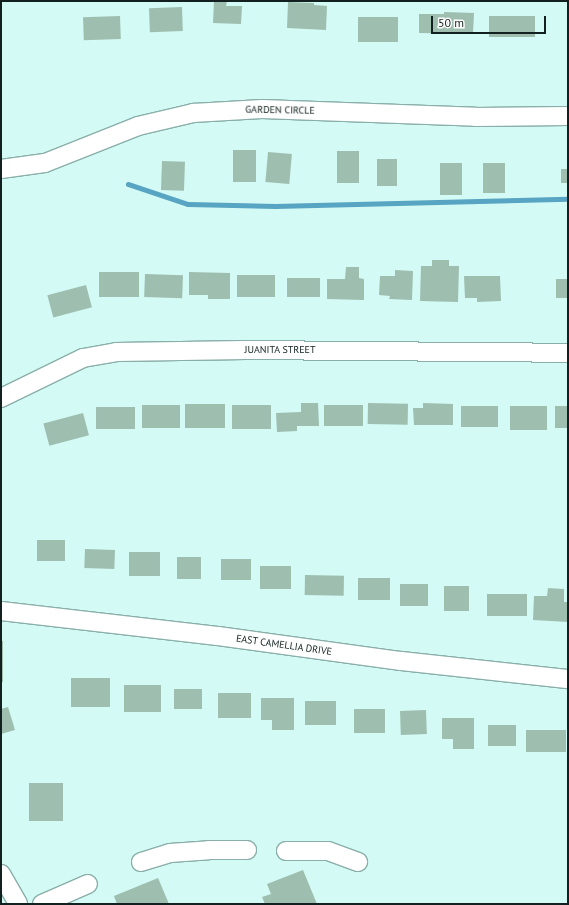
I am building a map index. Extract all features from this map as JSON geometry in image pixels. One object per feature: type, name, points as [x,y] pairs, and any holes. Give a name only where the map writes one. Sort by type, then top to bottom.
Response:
[{"type":"street","name":"GARDEN CIRCLE","points":[[1,169],[45,163],[138,126],[193,113],[262,109],[476,117],[568,116]]},
{"type":"street","name":"JUANITA STREET","points":[[1,398],[83,358],[116,352],[253,350],[568,353]]},
{"type":"street","name":"EAST CAMELLIA DRIVE","points":[[1,611],[218,636],[401,661],[568,679]]},
{"type":"street","points":[[141,862],[170,853],[209,850],[247,850]]},
{"type":"street","points":[[286,851],[328,851],[358,862]]},
{"type":"street","points":[[1,874],[18,904]]},
{"type":"street","points":[[42,904],[88,884]]},
{"type":"building","points":[[214,1],[227,1],[226,6],[242,6],[241,24],[213,23]]},
{"type":"building","points":[[288,2],[314,3],[314,5],[327,6],[326,30],[287,28]]},
{"type":"building","points":[[182,7],[183,31],[150,32],[149,8]]},
{"type":"building","points":[[444,12],[474,13],[473,34],[419,33],[419,14],[444,14]]},
{"type":"building","points":[[120,16],[121,39],[84,40],[83,17]]},
{"type":"building","points":[[489,16],[535,16],[535,37],[489,37]]},
{"type":"building","points":[[358,17],[398,17],[398,42],[358,42]]},
{"type":"building","points":[[233,150],[256,150],[256,182],[233,182]]},
{"type":"building","points":[[337,151],[359,151],[359,183],[337,183]]},
{"type":"building","points":[[268,152],[292,154],[289,184],[265,182]]},
{"type":"building","points":[[377,159],[397,159],[397,186],[377,186]]},
{"type":"building","points":[[162,161],[185,162],[184,191],[161,190]]},
{"type":"building","points":[[440,163],[462,163],[462,195],[440,195]]},
{"type":"building","points":[[483,163],[505,163],[505,193],[483,193]]},
{"type":"building","points":[[561,169],[568,169],[568,183],[561,183]]},
{"type":"building","points":[[432,260],[449,260],[449,266],[459,266],[458,302],[420,301],[421,266],[432,266]]},
{"type":"building","points":[[346,267],[359,267],[359,278],[364,279],[364,300],[327,299],[327,279],[345,279]]},
{"type":"building","points":[[395,270],[413,271],[412,300],[389,299],[390,296],[379,295],[380,276],[395,276]]},
{"type":"building","points":[[99,272],[139,272],[139,297],[99,297]]},
{"type":"building","points":[[189,272],[230,273],[230,299],[208,299],[208,295],[189,295]]},
{"type":"building","points":[[145,274],[183,275],[182,298],[144,297]]},
{"type":"building","points":[[237,275],[275,275],[275,297],[237,297]]},
{"type":"building","points":[[464,276],[500,276],[501,301],[477,302],[477,298],[465,298]]},
{"type":"building","points":[[287,278],[320,278],[320,297],[287,297]]},
{"type":"building","points":[[556,279],[568,279],[568,298],[556,298]]},
{"type":"building","points":[[86,285],[92,307],[53,318],[47,295]]},
{"type":"building","points":[[301,403],[318,403],[319,426],[297,426],[297,431],[277,432],[276,413],[301,412]]},
{"type":"building","points":[[368,403],[408,404],[408,425],[368,424]]},
{"type":"building","points":[[423,403],[453,404],[453,425],[414,425],[413,408],[423,408]]},
{"type":"building","points":[[185,404],[225,404],[225,428],[185,428]]},
{"type":"building","points":[[142,405],[180,405],[180,428],[142,428]]},
{"type":"building","points":[[232,405],[271,405],[271,429],[232,429]]},
{"type":"building","points":[[324,405],[363,405],[363,426],[324,426]]},
{"type":"building","points":[[461,406],[498,406],[498,427],[461,427]]},
{"type":"building","points":[[510,406],[547,406],[547,430],[510,430]]},
{"type":"building","points":[[555,406],[568,406],[568,428],[555,428]]},
{"type":"building","points":[[96,407],[135,407],[135,429],[96,429]]},
{"type":"building","points":[[83,413],[89,435],[49,446],[43,424]]},
{"type":"building","points":[[37,540],[65,540],[65,561],[37,561]]},
{"type":"building","points":[[85,549],[115,550],[114,569],[84,568]]},
{"type":"building","points":[[129,552],[160,552],[160,576],[129,576]]},
{"type":"building","points":[[177,557],[201,557],[201,579],[177,579]]},
{"type":"building","points":[[221,559],[251,559],[251,580],[221,580]]},
{"type":"building","points":[[260,566],[291,566],[291,589],[260,589]]},
{"type":"building","points":[[305,575],[344,576],[344,596],[305,595]]},
{"type":"building","points":[[358,578],[390,578],[390,600],[358,600]]},
{"type":"building","points":[[400,584],[428,584],[428,606],[400,606]]},
{"type":"building","points":[[444,586],[469,586],[469,611],[444,611]]},
{"type":"building","points":[[548,588],[564,589],[564,602],[568,602],[568,622],[533,620],[534,596],[547,596]]},
{"type":"building","points":[[487,594],[527,594],[527,616],[487,616]]},
{"type":"building","points":[[1,641],[3,641],[3,682],[1,682]]},
{"type":"building","points":[[71,678],[110,678],[110,707],[71,707]]},
{"type":"building","points":[[124,685],[161,685],[161,712],[124,712]]},
{"type":"building","points":[[174,689],[202,689],[202,709],[174,709]]},
{"type":"building","points":[[218,693],[251,693],[251,718],[218,718]]},
{"type":"building","points":[[261,698],[294,698],[294,730],[272,730],[272,720],[261,720]]},
{"type":"building","points":[[305,701],[336,701],[336,725],[305,725]]},
{"type":"building","points":[[8,707],[15,730],[1,734],[1,709]]},
{"type":"building","points":[[354,709],[385,709],[385,733],[354,733]]},
{"type":"building","points":[[426,710],[427,734],[401,735],[400,711]]},
{"type":"building","points":[[442,718],[474,718],[474,749],[453,749],[453,739],[442,739]]},
{"type":"building","points":[[488,725],[516,725],[516,746],[488,746]]},
{"type":"building","points":[[526,730],[566,730],[566,752],[526,752]]},
{"type":"building","points":[[29,783],[63,783],[63,821],[29,821]]},
{"type":"building","points":[[303,870],[317,904],[265,904],[262,897],[271,894],[267,884]]},
{"type":"building","points":[[158,878],[169,904],[117,904],[114,896]]},
{"type":"waterway","points":[[128,184],[188,204],[275,206],[568,199]]}]
